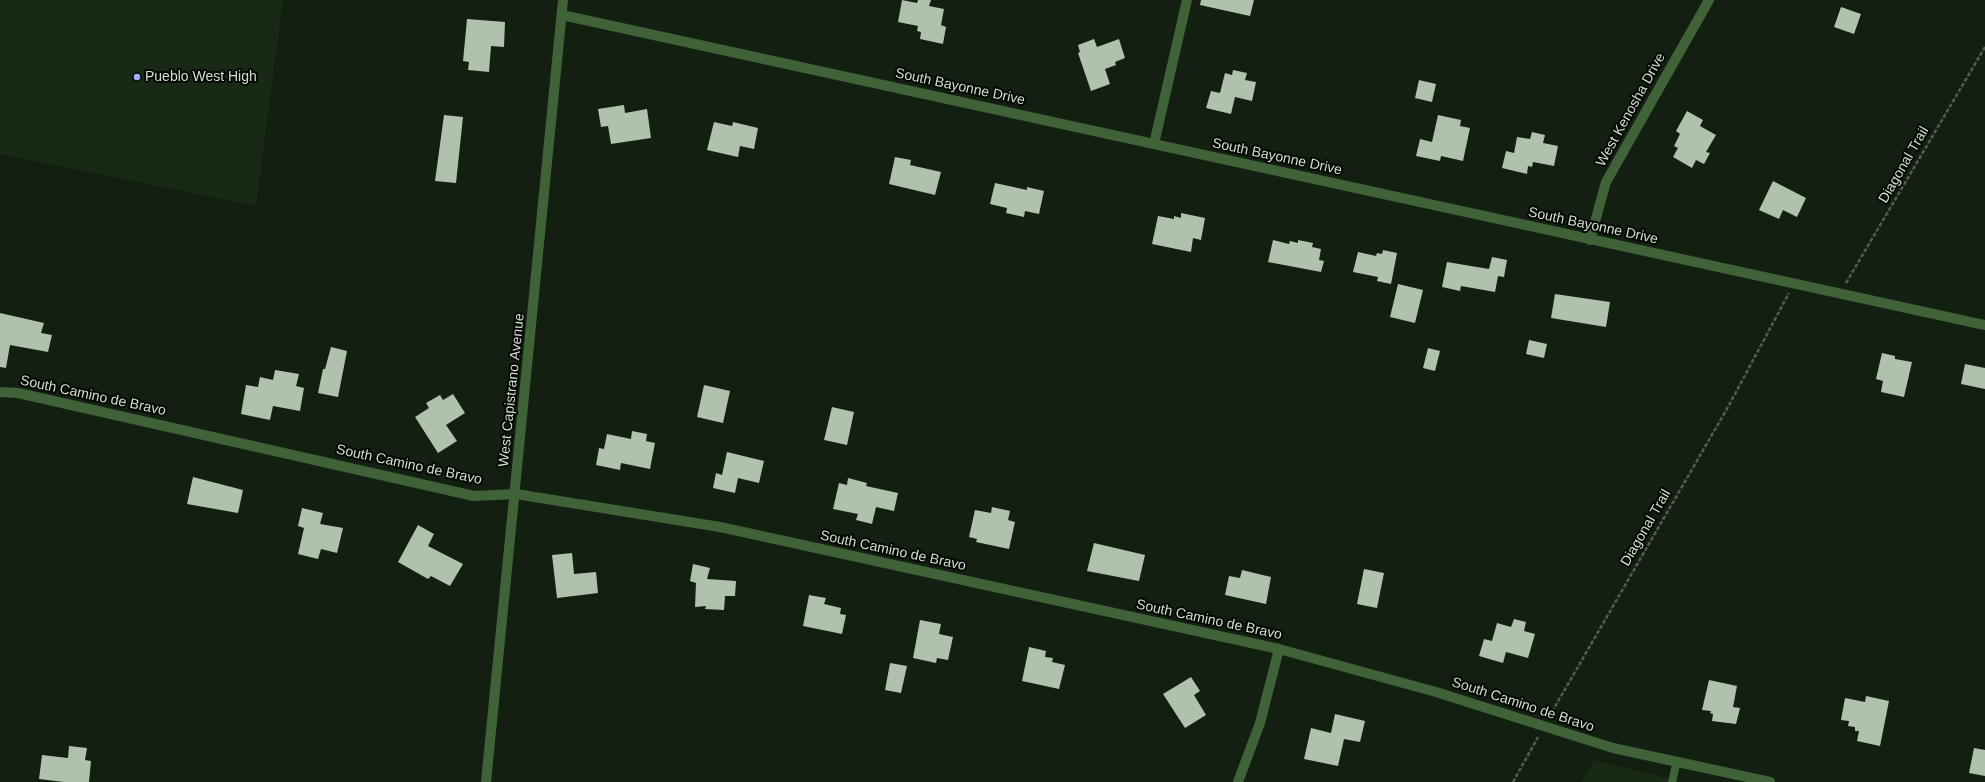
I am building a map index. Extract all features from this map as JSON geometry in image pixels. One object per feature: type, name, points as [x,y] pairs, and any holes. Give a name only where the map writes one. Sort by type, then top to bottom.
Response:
[{"type":"street","name":"West Capistrano Avenue","points":[[486,782],[516,494],[563,0]]},
{"type":"street","points":[[1154,144],[1187,0]]},
{"type":"street","name":"West Kenosha Drive","points":[[1590,240],[1606,182],[1708,0]]},
{"type":"street","name":"South Bayonne Drive","points":[[562,15],[1985,326]]},
{"type":"street","name":"South Camino de Bravo","points":[[0,392],[18,393],[474,496],[516,494],[720,527],[1278,650],[1436,692],[1613,748],[1677,761],[1742,779],[1770,782]]},
{"type":"street","points":[[1238,782],[1260,723],[1278,650]]},
{"type":"lane","points":[[1672,782],[1677,761]]},
{"type":"path","name":"Diagonal Trail","points":[[1840,294],[1985,47]]},
{"type":"path","name":"Diagonal Trail","points":[[1513,782],[1543,727],[1728,407],[1794,284]]},
{"type":"shaded area","name":"Pueblo West High","points":[[0,0],[283,0],[256,206],[0,154]]},
{"type":"shaded area","points":[[1594,760],[1683,782],[1581,782]]},
{"type":"building","points":[[902,0],[917,3],[918,0],[931,0],[929,6],[944,9],[941,25],[946,27],[943,44],[920,39],[921,32],[917,31],[918,26],[898,22]]},
{"type":"building","points":[[1201,0],[1254,0],[1250,16],[1200,5]]},
{"type":"building","points":[[1841,7],[1861,14],[1854,34],[1834,27]]},
{"type":"building","points":[[467,19],[505,22],[504,47],[491,46],[489,72],[468,70],[469,62],[463,61]]},
{"type":"building","points":[[1094,39],[1097,47],[1119,39],[1125,58],[1115,62],[1116,65],[1105,69],[1110,84],[1091,91],[1078,53],[1080,52],[1078,45]]},
{"type":"building","points":[[1233,70],[1247,73],[1245,80],[1256,82],[1252,101],[1235,97],[1231,114],[1206,108],[1211,91],[1220,93],[1225,73],[1232,75]]},
{"type":"building","points":[[1419,80],[1436,84],[1432,102],[1415,98]]},
{"type":"building","points":[[624,105],[625,113],[647,109],[651,138],[611,144],[608,126],[601,127],[598,109]]},
{"type":"building","points":[[1687,111],[1703,120],[1700,126],[1716,135],[1706,152],[1710,153],[1704,164],[1696,160],[1692,168],[1673,157],[1678,148],[1674,146],[1680,134],[1676,131]]},
{"type":"building","points":[[444,115],[463,117],[456,183],[435,181]]},
{"type":"building","points":[[1438,115],[1461,120],[1460,126],[1470,128],[1463,161],[1441,156],[1440,161],[1416,156],[1420,139],[1432,142]]},
{"type":"building","points":[[714,122],[732,126],[733,122],[758,128],[754,149],[740,146],[738,157],[707,150]]},
{"type":"building","points":[[1532,132],[1545,135],[1543,143],[1558,146],[1554,166],[1533,162],[1532,167],[1528,166],[1527,174],[1502,168],[1506,151],[1514,153],[1517,137],[1530,139]]},
{"type":"building","points":[[895,157],[911,160],[910,165],[941,172],[935,195],[889,184]]},
{"type":"building","points":[[1773,181],[1806,198],[1797,217],[1783,210],[1779,219],[1759,210]]},
{"type":"building","points":[[995,183],[1027,190],[1027,187],[1044,191],[1039,214],[1025,211],[1024,217],[1006,213],[1007,208],[990,204]]},
{"type":"building","points":[[1181,213],[1205,218],[1201,240],[1193,238],[1191,252],[1152,244],[1158,216],[1174,219],[1174,216],[1181,218]]},
{"type":"building","points":[[1273,240],[1289,244],[1290,241],[1298,243],[1298,240],[1313,243],[1312,247],[1321,249],[1319,260],[1324,261],[1321,272],[1268,262]]},
{"type":"building","points":[[1383,250],[1397,253],[1391,284],[1377,281],[1378,277],[1353,272],[1358,252],[1376,256],[1377,253],[1382,254]]},
{"type":"building","points":[[1492,257],[1507,260],[1504,277],[1498,276],[1495,292],[1461,286],[1460,291],[1442,287],[1447,262],[1489,269]]},
{"type":"building","points":[[1398,284],[1423,290],[1415,323],[1390,317]]},
{"type":"building","points":[[1555,294],[1610,302],[1606,327],[1551,318]]},
{"type":"building","points":[[0,313],[44,323],[41,333],[52,335],[48,352],[10,345],[6,368],[0,367]]},
{"type":"building","points":[[1529,340],[1547,344],[1544,358],[1526,354]]},
{"type":"building","points":[[331,347],[347,351],[338,397],[318,393],[323,369],[325,369]]},
{"type":"building","points":[[1428,348],[1440,351],[1435,371],[1423,368]]},
{"type":"building","points":[[1882,353],[1895,356],[1895,359],[1912,362],[1904,397],[1881,392],[1883,381],[1876,379]]},
{"type":"building","points":[[1965,364],[1985,368],[1985,389],[1961,384]]},
{"type":"building","points":[[275,370],[299,374],[296,386],[304,388],[300,411],[273,406],[270,420],[241,414],[246,385],[258,387],[260,377],[273,380]]},
{"type":"building","points":[[704,385],[730,391],[723,423],[697,417]]},
{"type":"building","points":[[453,394],[465,413],[446,425],[457,441],[438,453],[415,417],[429,408],[426,403],[440,395],[443,400]]},
{"type":"building","points":[[832,407],[854,412],[847,445],[824,440]]},
{"type":"building","points":[[632,431],[647,434],[646,441],[655,443],[650,469],[621,463],[620,470],[596,465],[599,448],[604,449],[607,434],[631,439]]},
{"type":"building","points":[[727,452],[764,461],[759,483],[738,478],[735,493],[713,488],[716,473],[722,475]]},
{"type":"building","points":[[193,477],[243,490],[238,513],[187,504]]},
{"type":"building","points":[[848,478],[867,483],[866,486],[898,493],[894,511],[876,507],[872,524],[856,520],[858,514],[833,509],[839,483],[847,485]]},
{"type":"building","points":[[992,507],[1010,511],[1008,520],[1015,522],[1009,549],[976,542],[977,539],[969,537],[975,510],[991,513]]},
{"type":"building","points":[[302,508],[323,513],[320,524],[343,528],[337,553],[321,549],[318,559],[298,554],[304,528],[298,526]]},
{"type":"building","points":[[418,525],[434,534],[428,546],[463,564],[450,586],[431,576],[428,579],[398,562]]},
{"type":"building","points":[[1094,543],[1145,555],[1139,581],[1087,571]]},
{"type":"building","points":[[572,553],[574,574],[596,572],[598,593],[557,598],[552,555]]},
{"type":"building","points":[[693,564],[710,568],[707,579],[736,581],[735,596],[725,596],[724,610],[705,609],[706,606],[695,607],[696,583],[690,581]]},
{"type":"building","points":[[1364,569],[1384,573],[1377,608],[1357,604]]},
{"type":"building","points":[[1242,570],[1271,577],[1266,604],[1225,595],[1229,576],[1240,578]]},
{"type":"building","points":[[809,595],[826,598],[824,604],[841,608],[840,614],[846,615],[842,634],[803,626]]},
{"type":"building","points":[[1514,619],[1526,622],[1524,631],[1535,634],[1528,658],[1506,652],[1503,663],[1479,656],[1484,639],[1492,641],[1497,623],[1511,627]]},
{"type":"building","points":[[920,620],[941,624],[939,634],[953,637],[948,660],[937,658],[936,663],[913,658]]},
{"type":"building","points":[[1029,647],[1046,651],[1045,657],[1053,658],[1052,662],[1065,665],[1059,689],[1022,681]]},
{"type":"building","points":[[890,663],[907,666],[901,693],[885,690]]},
{"type":"building","points":[[1191,677],[1200,691],[1194,695],[1206,715],[1185,728],[1163,694]]},
{"type":"building","points":[[1709,680],[1737,686],[1733,707],[1740,708],[1736,724],[1712,721],[1713,714],[1710,713],[1711,711],[1702,710]]},
{"type":"building","points":[[1866,696],[1889,701],[1880,746],[1857,741],[1859,731],[1855,731],[1855,727],[1848,726],[1849,721],[1841,720],[1845,698],[1865,702]]},
{"type":"building","points":[[1335,714],[1365,721],[1360,742],[1344,739],[1338,766],[1304,759],[1311,728],[1331,733]]},
{"type":"building","points":[[69,746],[87,748],[85,760],[91,761],[89,782],[64,782],[39,779],[42,755],[68,758]]},
{"type":"building","points":[[1974,748],[1985,750],[1985,776],[1969,773]]},
{"type":"place","name":"Pueblo West High","points":[[137,77]]}]
